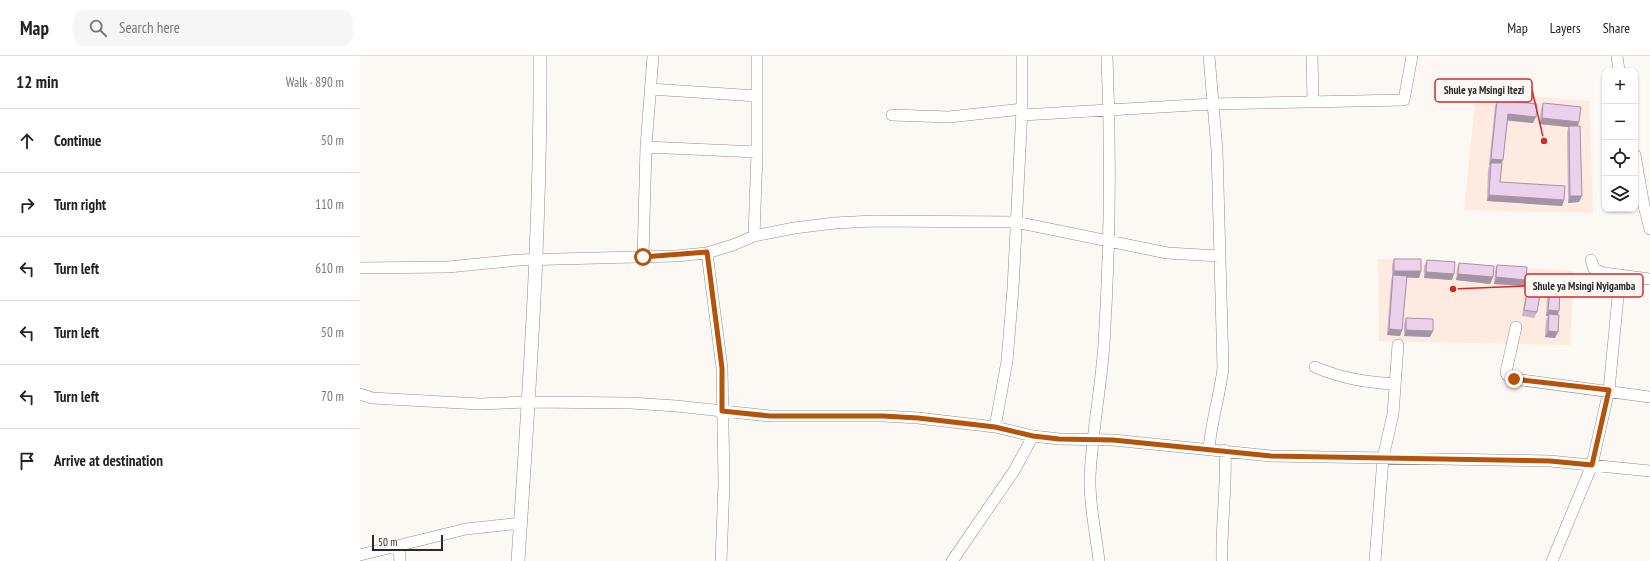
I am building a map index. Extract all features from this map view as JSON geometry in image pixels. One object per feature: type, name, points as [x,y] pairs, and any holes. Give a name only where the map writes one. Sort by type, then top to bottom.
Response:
[{"type":"street","points":[[518,561],[536,260],[540,56]]},
{"type":"street","points":[[643,257],[646,147],[653,56]]},
{"type":"street","points":[[754,236],[757,152],[757,56]]},
{"type":"street","points":[[995,427],[1006,361],[1013,289],[1015,222],[1022,112],[1022,56]]},
{"type":"street","points":[[1100,561],[1091,504],[1090,477],[1104,346],[1108,242],[1110,111],[1107,56]]},
{"type":"street","points":[[1209,56],[1217,150],[1223,368],[1220,396],[1212,426],[1209,449]]},
{"type":"street","points":[[1312,56],[1312,101]]},
{"type":"street","points":[[892,114],[949,117],[1022,112],[1110,111],[1212,104],[1404,100],[1412,56]]},
{"type":"street","points":[[1617,56],[1619,68]]},
{"type":"street","points":[[650,89],[757,96]]},
{"type":"street","points":[[646,147],[757,152]]},
{"type":"street","points":[[1638,172],[1650,229]]},
{"type":"street","points":[[360,268],[448,267],[519,260],[643,257],[707,252],[733,245],[754,236],[794,228],[858,221],[1015,222],[1167,253],[1220,256]]},
{"type":"street","points":[[707,252],[722,368],[724,483],[721,561]]},
{"type":"street","points":[[1591,260],[1594,269],[1620,276],[1650,279]]},
{"type":"street","points":[[1552,561],[1592,465],[1609,390],[1620,276]]},
{"type":"street","points":[[1516,327],[1506,372],[1507,375],[1524,381],[1609,390],[1650,397]]},
{"type":"street","points":[[1375,561],[1383,458],[1393,414],[1398,345]]},
{"type":"street","points":[[1315,367],[1336,376],[1361,381],[1395,384]]},
{"type":"street","points":[[360,394],[379,399],[480,404],[527,402],[631,403],[770,416],[883,416],[918,418],[995,427],[1033,436],[1059,439],[1093,439],[1225,450],[1271,456],[1550,461],[1650,471]]},
{"type":"street","points":[[952,561],[1010,477],[1033,436]]},
{"type":"street","points":[[1222,561],[1222,540],[1226,495],[1225,450]]},
{"type":"street","points":[[360,554],[466,529],[521,522]]},
{"type":"street","points":[[399,546],[400,561]]},
{"type":"shaded area","points":[[1476,92],[1589,101],[1593,213],[1464,210]]},
{"type":"shaded area","points":[[1378,259],[1574,271],[1570,345],[1379,341]]},
{"type":"building","points":[[1497,100],[1537,104],[1536,117],[1508,114],[1503,160],[1491,159]]},
{"type":"building","points":[[1543,103],[1581,107],[1579,122],[1542,118]]},
{"type":"building","points":[[1569,126],[1580,126],[1582,196],[1570,196]]},
{"type":"building","points":[[1491,163],[1502,163],[1500,182],[1565,186],[1564,200],[1489,195]]},
{"type":"building","points":[[1394,259],[1421,259],[1421,271],[1394,271]]},
{"type":"building","points":[[1427,260],[1455,262],[1454,274],[1426,272]]},
{"type":"building","points":[[1459,263],[1494,266],[1493,277],[1458,274]]},
{"type":"building","points":[[1497,265],[1527,267],[1526,280],[1496,277]]},
{"type":"building","points":[[1393,275],[1407,276],[1402,330],[1389,329]]},
{"type":"building","points":[[1529,282],[1542,284],[1537,312],[1524,310]]},
{"type":"building","points":[[1550,291],[1560,292],[1559,311],[1548,310]]},
{"type":"building","points":[[1549,314],[1559,315],[1558,332],[1548,331]]},
{"type":"building","points":[[1406,318],[1433,319],[1433,331],[1406,330]]},
{"type":"place","name":"Shule ya Msingi Itezi","points":[[1544,141]]},
{"type":"place","name":"Shule ya Msingi Nyigamba","points":[[1453,289]]},
{"type":"route","points":[[643,257],[675,256],[707,252],[722,368],[722,411],[770,416],[883,416],[918,418],[995,427],[1033,436],[1059,439],[1144,442],[1271,456],[1550,461],[1592,465],[1609,390],[1514,379]]}]
